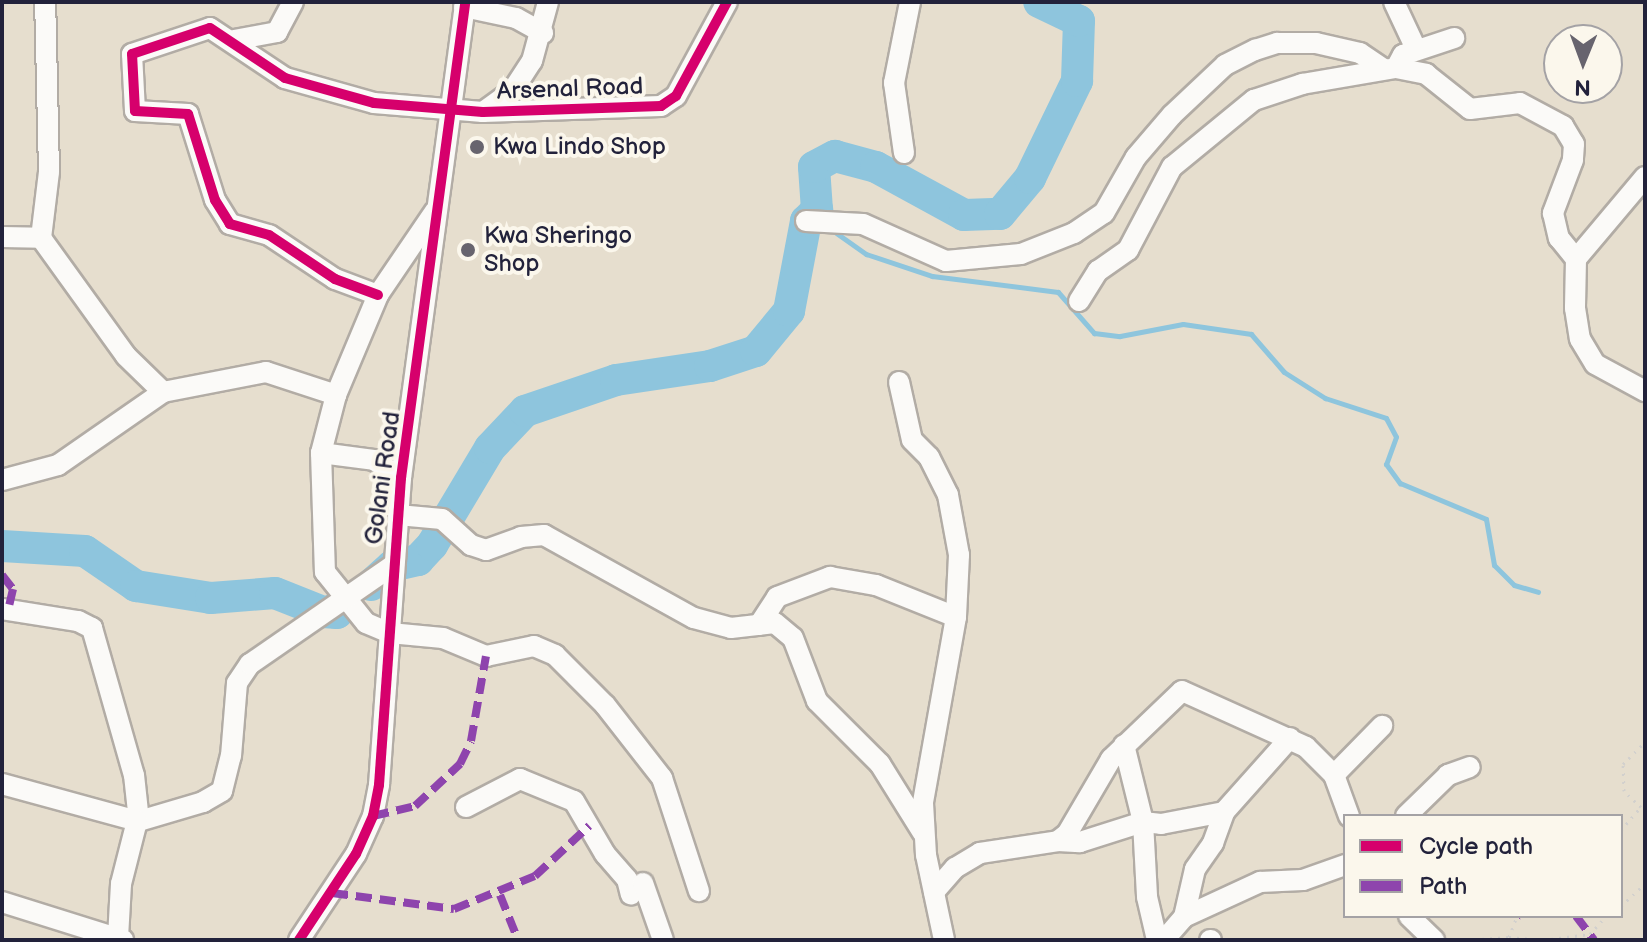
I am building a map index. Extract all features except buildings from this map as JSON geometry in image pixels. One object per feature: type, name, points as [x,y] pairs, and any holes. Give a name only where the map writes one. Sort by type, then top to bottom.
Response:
[{"type":"street","points":[[45,2],[49,172],[41,238],[126,356],[163,392]]},
{"type":"street","points":[[293,2],[277,32],[234,40],[210,28],[132,54],[135,111],[188,114],[215,200],[237,229],[269,235],[335,279],[378,295]]},
{"type":"street","points":[[483,112],[513,90],[543,33],[548,2]]},
{"type":"street","name":"Arsenal Road","points":[[234,40],[269,70],[310,87],[374,103],[483,112],[665,105],[676,96],[727,2]]},
{"type":"street","points":[[904,153],[894,83],[910,2]]},
{"type":"street","points":[[1394,2],[1416,49]]},
{"type":"street","points":[[465,4],[516,18],[543,33]]},
{"type":"street","name":"Golani Road","points":[[299,940],[346,872],[373,816],[401,478],[465,4]]},
{"type":"street","points":[[1079,301],[1098,271],[1128,250],[1172,167],[1254,100],[1302,84],[1390,68],[1416,49],[1454,38]]},
{"type":"street","points":[[806,221],[863,224],[946,261],[1021,254],[1074,233],[1104,213],[1136,157],[1225,65],[1277,43],[1297,42],[1360,53],[1390,68],[1426,74],[1470,109],[1520,103],[1563,126],[1574,144],[1573,160],[1553,213],[1559,238],[1576,259],[1580,339],[1595,364],[1645,391]]},
{"type":"street","points":[[1576,259],[1645,177]]},
{"type":"street","points":[[438,206],[378,295],[336,395],[321,453],[325,572],[345,601],[366,623],[390,633],[443,638],[486,656],[534,646],[555,655],[605,705],[662,778],[699,891]]},
{"type":"street","points":[[2,237],[41,238]]},
{"type":"street","points":[[2,480],[58,465],[163,392],[266,372],[336,395]]},
{"type":"street","points":[[899,382],[912,440],[929,457],[953,510],[960,566],[956,617],[926,773],[923,833],[944,940]]},
{"type":"street","points":[[321,453],[374,460],[401,478]]},
{"type":"street","points":[[398,515],[442,519],[471,545],[486,550],[521,537],[544,535],[694,618],[715,626],[775,623],[793,638],[817,701],[880,764],[923,833]]},
{"type":"street","points":[[2,784],[137,821],[203,802],[222,791],[231,756],[237,683],[271,646],[345,601],[392,566]]},
{"type":"street","points":[[759,625],[777,597],[830,577],[876,585],[956,617]]},
{"type":"street","points":[[2,609],[78,621],[92,628],[134,775],[137,821],[119,898],[120,939],[2,902]]},
{"type":"street","points":[[1058,841],[1075,826],[1095,783],[1124,745],[1182,691],[1290,738],[1334,775],[1348,814]]},
{"type":"street","points":[[1334,775],[1382,726]]},
{"type":"street","points":[[1169,932],[1190,895],[1195,869],[1213,843],[1224,812],[1290,738]]},
{"type":"street","points":[[1124,745],[1143,822],[1147,897],[1169,932]]},
{"type":"street","points":[[1408,814],[1448,775],[1470,767]]},
{"type":"street","points":[[466,807],[520,779],[574,801],[605,854],[637,889],[663,940]]},
{"type":"street","points":[[934,892],[955,868],[980,853],[1058,841],[1080,842],[1143,822],[1161,824],[1224,812]]},
{"type":"street","points":[[1169,932],[1260,882],[1303,880],[1343,866]]},
{"type":"street","points":[[1411,918],[1434,940]]},
{"type":"path","points":[[1623,828],[1641,807],[1624,791],[1623,764],[1645,742]]},
{"type":"path","points":[[1623,904],[1645,884]]},
{"type":"path","points":[[1509,937],[1516,918]]},
{"type":"path","points":[[1466,940],[1509,937],[1543,940],[1590,934],[1604,918]]},
{"type":"waterway","points":[[371,585],[392,566],[418,560],[432,545],[490,448],[525,411],[616,380],[710,366],[756,351],[789,311],[806,221],[817,210],[814,167],[835,156],[876,167],[964,215],[1000,214],[1030,178],[1077,81],[1079,21],[1039,2]]},
{"type":"waterway","points":[[832,230],[866,254],[932,276],[1058,292],[1094,333],[1120,336],[1183,324],[1251,334],[1284,372],[1325,398],[1386,418],[1396,437],[1386,464],[1400,483],[1486,519],[1494,565],[1514,585],[1538,592]]},
{"type":"waterway","points":[[2,546],[85,551],[136,586],[211,598],[275,593],[323,612],[337,613],[334,609]]},
{"type":"marked path","points":[[2,575],[13,589],[8,610]]},
{"type":"marked path","points":[[373,816],[415,806],[460,764],[471,741],[486,656]]},
{"type":"marked path","points":[[332,893],[454,909],[535,876],[589,826]]},
{"type":"marked path","points":[[500,895],[518,940]]},
{"type":"marked path","points":[[1578,918],[1594,940]]},
{"type":"cycle path","points":[[299,940],[356,854],[373,816],[379,785],[401,478],[465,2]]},
{"type":"cycle path","points":[[378,295],[335,279],[269,235],[230,224],[215,200],[188,114],[135,111],[132,54],[210,28],[285,78],[374,103],[483,112],[661,106],[676,96],[727,2]]},
{"type":"place","name":"Kwa Lindo Shop","points":[[477,147]]},
{"type":"place","name":"Kwa Sheringo Shop","points":[[468,250]]}]
